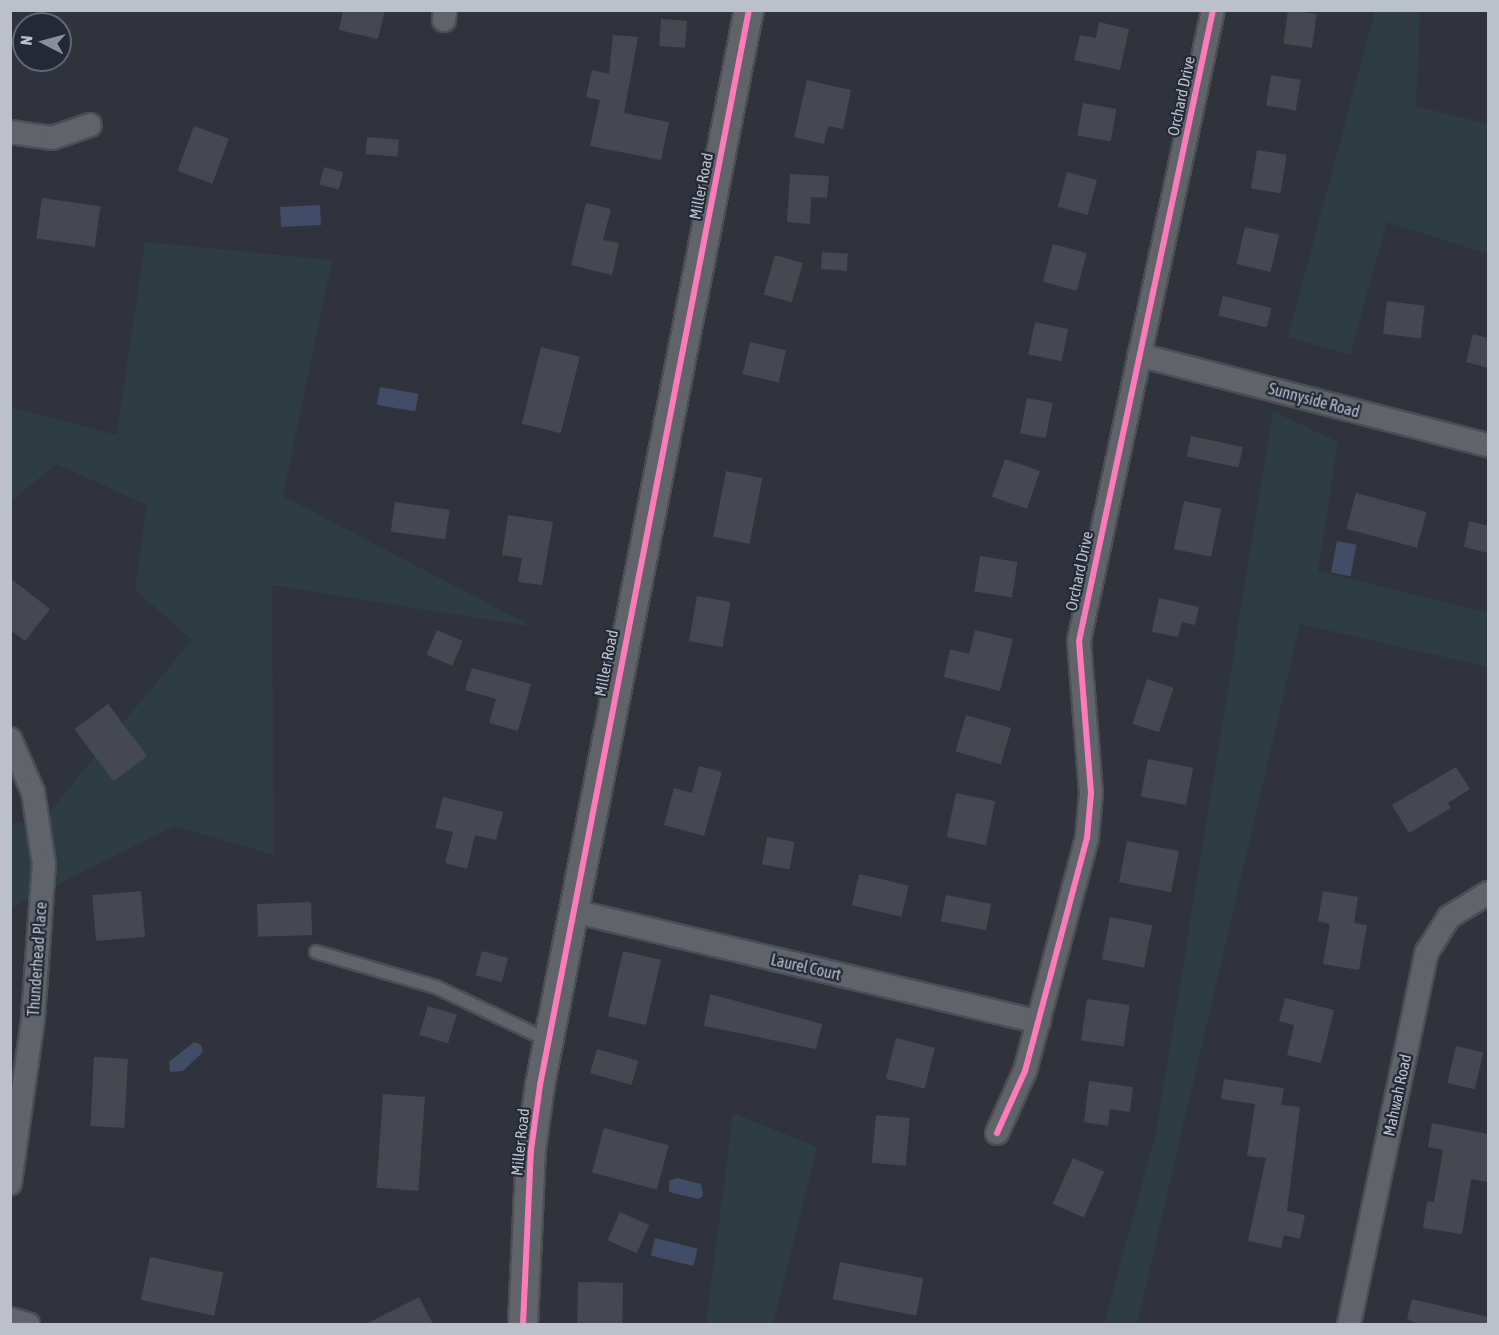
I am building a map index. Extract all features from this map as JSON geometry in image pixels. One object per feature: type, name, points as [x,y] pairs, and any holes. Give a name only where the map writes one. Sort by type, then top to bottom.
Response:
[{"type":"street","name":"Miller Road","points":[[524,1324],[531,1150],[573,911],[749,10]]},
{"type":"street","name":"Orchard Drive","points":[[997,1133],[1014,1105],[1039,1022],[1087,838],[1091,793],[1079,641],[1213,10]]},
{"type":"street","points":[[10,132],[52,138],[90,125]]},
{"type":"street","name":"Sunnyside Road","points":[[1139,355],[1488,446]]},
{"type":"street","name":"Thunderhead Place","points":[[10,739],[33,792],[44,864],[33,1019],[10,1183]]},
{"type":"street","name":"Mahwah Road","points":[[1349,1324],[1427,952],[1449,916],[1488,893]]},
{"type":"street","name":"Laurel Court","points":[[573,911],[1039,1022]]},
{"type":"street","points":[[10,1319],[28,1324]]},
{"type":"lane","points":[[316,952],[436,987],[550,1042]]},
{"type":"shaded area","points":[[1375,11],[1420,11],[1416,106],[1488,124],[1488,254],[1387,222],[1350,355],[1288,337]]},
{"type":"shaded area","points":[[145,242],[332,260],[283,496],[533,627],[272,585],[274,855],[174,826],[11,908],[11,824],[45,817],[192,640],[135,590],[147,505],[56,464],[11,501],[10,407],[117,435]]},
{"type":"shaded area","points":[[1273,411],[1338,442],[1318,571],[1488,613],[1488,667],[1300,624],[1137,1324],[1104,1324],[1156,1133]]},
{"type":"shaded area","points":[[733,1113],[817,1147],[773,1324],[706,1324]]},
{"type":"water","points":[[320,205],[321,225],[281,227],[280,207]]},
{"type":"water","points":[[380,387],[418,394],[415,411],[377,405]]},
{"type":"water","points":[[1337,541],[1357,545],[1351,576],[1331,572]]},
{"type":"water","points":[[194,1042],[201,1045],[203,1052],[183,1071],[170,1072],[169,1062]]},
{"type":"water","points":[[677,1178],[701,1184],[703,1196],[698,1199],[669,1192],[669,1181]]},
{"type":"water","points":[[655,1238],[698,1249],[693,1266],[651,1255]]},
{"type":"building","points":[[343,10],[385,10],[378,39],[339,30]]},
{"type":"building","points":[[1288,10],[1317,14],[1312,48],[1283,44]]},
{"type":"building","points":[[661,19],[687,21],[685,48],[659,46]]},
{"type":"building","points":[[1099,22],[1129,29],[1120,70],[1074,60],[1080,35],[1096,38]]},
{"type":"building","points":[[613,35],[638,37],[624,113],[669,122],[661,160],[590,146],[600,100],[586,97],[592,70],[609,74]]},
{"type":"building","points":[[1271,75],[1301,80],[1296,110],[1266,106]]},
{"type":"building","points":[[807,80],[851,90],[843,129],[828,126],[824,144],[794,137]]},
{"type":"building","points":[[1083,103],[1116,109],[1111,141],[1077,135]]},
{"type":"building","points":[[194,126],[229,139],[212,184],[178,171]]},
{"type":"building","points":[[367,137],[399,140],[397,157],[366,154]]},
{"type":"building","points":[[1257,150],[1287,155],[1281,193],[1251,189]]},
{"type":"building","points":[[324,167],[343,172],[339,190],[319,184]]},
{"type":"building","points":[[1067,172],[1097,180],[1088,215],[1058,207]]},
{"type":"building","points":[[790,174],[829,176],[827,198],[811,197],[810,224],[787,222]]},
{"type":"building","points":[[42,198],[100,206],[95,247],[36,239]]},
{"type":"building","points":[[586,203],[611,209],[603,240],[619,243],[612,275],[571,265]]},
{"type":"building","points":[[1245,227],[1279,235],[1271,272],[1236,264]]},
{"type":"building","points":[[1053,244],[1087,253],[1077,291],[1043,282]]},
{"type":"building","points":[[822,252],[848,254],[847,271],[821,269]]},
{"type":"building","points":[[775,255],[803,263],[792,302],[764,294]]},
{"type":"building","points":[[1223,296],[1272,308],[1267,328],[1218,315]]},
{"type":"building","points":[[1387,301],[1425,306],[1421,338],[1383,334]]},
{"type":"building","points":[[1035,322],[1068,329],[1061,361],[1028,354]]},
{"type":"building","points":[[1473,334],[1488,338],[1488,368],[1466,362]]},
{"type":"building","points":[[750,342],[786,350],[779,382],[743,374]]},
{"type":"building","points":[[541,347],[580,357],[561,433],[522,424]]},
{"type":"building","points":[[1027,398],[1053,403],[1046,438],[1020,433]]},
{"type":"building","points":[[1191,436],[1243,447],[1238,468],[1187,457]]},
{"type":"building","points":[[1005,459],[1040,471],[1027,509],[992,497]]},
{"type":"building","points":[[726,471],[762,478],[750,544],[713,537]]},
{"type":"building","points":[[1356,493],[1427,512],[1417,548],[1346,529]]},
{"type":"building","points":[[1184,501],[1221,509],[1211,557],[1174,549]]},
{"type":"building","points":[[395,502],[449,510],[445,539],[391,532]]},
{"type":"building","points":[[508,515],[553,522],[542,585],[518,582],[522,558],[502,555]]},
{"type":"building","points":[[1469,521],[1488,526],[1488,553],[1464,547]]},
{"type":"building","points":[[980,556],[1018,562],[1012,598],[974,592]]},
{"type":"building","points":[[10,578],[50,609],[25,641],[10,630]]},
{"type":"building","points":[[697,596],[730,602],[722,647],[689,641]]},
{"type":"building","points":[[1159,598],[1199,607],[1195,625],[1182,622],[1178,637],[1152,632]]},
{"type":"building","points":[[437,630],[463,641],[452,666],[426,655]]},
{"type":"building","points":[[975,630],[1013,639],[1000,691],[944,677],[950,649],[969,654]]},
{"type":"building","points":[[472,668],[531,684],[518,731],[489,723],[496,699],[465,690]]},
{"type":"building","points":[[1147,679],[1174,688],[1159,732],[1132,724]]},
{"type":"building","points":[[108,704],[147,756],[114,781],[74,729]]},
{"type":"building","points":[[966,715],[1011,728],[1001,764],[956,752]]},
{"type":"building","points":[[1148,759],[1193,768],[1186,805],[1141,796]]},
{"type":"building","points":[[699,766],[722,772],[704,836],[664,825],[674,788],[692,793]]},
{"type":"building","points":[[1456,767],[1470,789],[1448,803],[1451,808],[1409,833],[1392,805]]},
{"type":"building","points":[[956,793],[995,801],[986,845],[947,837]]},
{"type":"building","points":[[443,797],[503,812],[496,840],[475,835],[467,869],[445,863],[453,832],[435,828]]},
{"type":"building","points":[[767,837],[795,842],[790,869],[762,865]]},
{"type":"building","points":[[1127,841],[1179,851],[1171,892],[1119,882]]},
{"type":"building","points":[[859,874],[909,885],[901,917],[852,905]]},
{"type":"building","points":[[141,891],[145,937],[96,941],[92,895]]},
{"type":"building","points":[[1323,891],[1358,897],[1354,923],[1367,925],[1359,970],[1323,964],[1330,924],[1318,921]]},
{"type":"building","points":[[946,895],[991,904],[986,930],[941,922]]},
{"type":"building","points":[[311,902],[312,935],[258,937],[257,904]]},
{"type":"building","points":[[1110,917],[1152,925],[1144,967],[1102,959]]},
{"type":"building","points":[[482,951],[508,958],[502,982],[476,975]]},
{"type":"building","points":[[623,951],[661,960],[646,1025],[608,1016]]},
{"type":"building","points":[[710,994],[822,1024],[816,1049],[704,1026]]},
{"type":"building","points":[[1285,998],[1334,1010],[1321,1063],[1287,1055],[1294,1025],[1279,1021]]},
{"type":"building","points":[[1087,999],[1130,1005],[1124,1047],[1081,1041]]},
{"type":"building","points":[[428,1006],[457,1015],[448,1043],[419,1035]]},
{"type":"building","points":[[896,1038],[935,1048],[925,1088],[886,1079]]},
{"type":"building","points":[[1456,1046],[1483,1052],[1475,1089],[1447,1083]]},
{"type":"building","points":[[597,1049],[638,1061],[631,1085],[590,1073]]},
{"type":"building","points":[[94,1057],[128,1059],[124,1128],[90,1126]]},
{"type":"building","points":[[1224,1079],[1284,1088],[1281,1105],[1300,1107],[1287,1211],[1305,1215],[1300,1239],[1284,1235],[1281,1248],[1248,1241],[1266,1158],[1247,1156],[1255,1104],[1221,1099]]},
{"type":"building","points":[[1089,1081],[1133,1087],[1130,1112],[1110,1109],[1108,1126],[1084,1122]]},
{"type":"building","points":[[383,1094],[425,1097],[418,1191],[376,1188]]},
{"type":"building","points":[[876,1115],[910,1118],[906,1166],[872,1163]]},
{"type":"building","points":[[1432,1123],[1488,1134],[1487,1182],[1471,1179],[1462,1234],[1423,1228],[1427,1201],[1434,1202],[1443,1150],[1428,1147]]},
{"type":"building","points":[[604,1128],[669,1145],[657,1190],[592,1172]]},
{"type":"building","points":[[1073,1158],[1104,1172],[1084,1218],[1053,1204]]},
{"type":"building","points":[[620,1212],[649,1225],[637,1253],[607,1240]]},
{"type":"building","points":[[150,1257],[223,1273],[214,1316],[141,1300]]},
{"type":"building","points":[[840,1262],[923,1278],[916,1316],[833,1299]]},
{"type":"building","points":[[578,1282],[623,1283],[622,1324],[577,1324]]},
{"type":"building","points":[[419,1297],[433,1324],[366,1324]]},
{"type":"building","points":[[1412,1299],[1488,1317],[1488,1324],[1418,1324],[1407,1319]]},
{"type":"cycle path","points":[[523,1324],[531,1150],[540,1085],[749,10]]},
{"type":"cycle path","points":[[997,1133],[1025,1071],[1087,838],[1091,793],[1079,641],[1213,10]]}]
